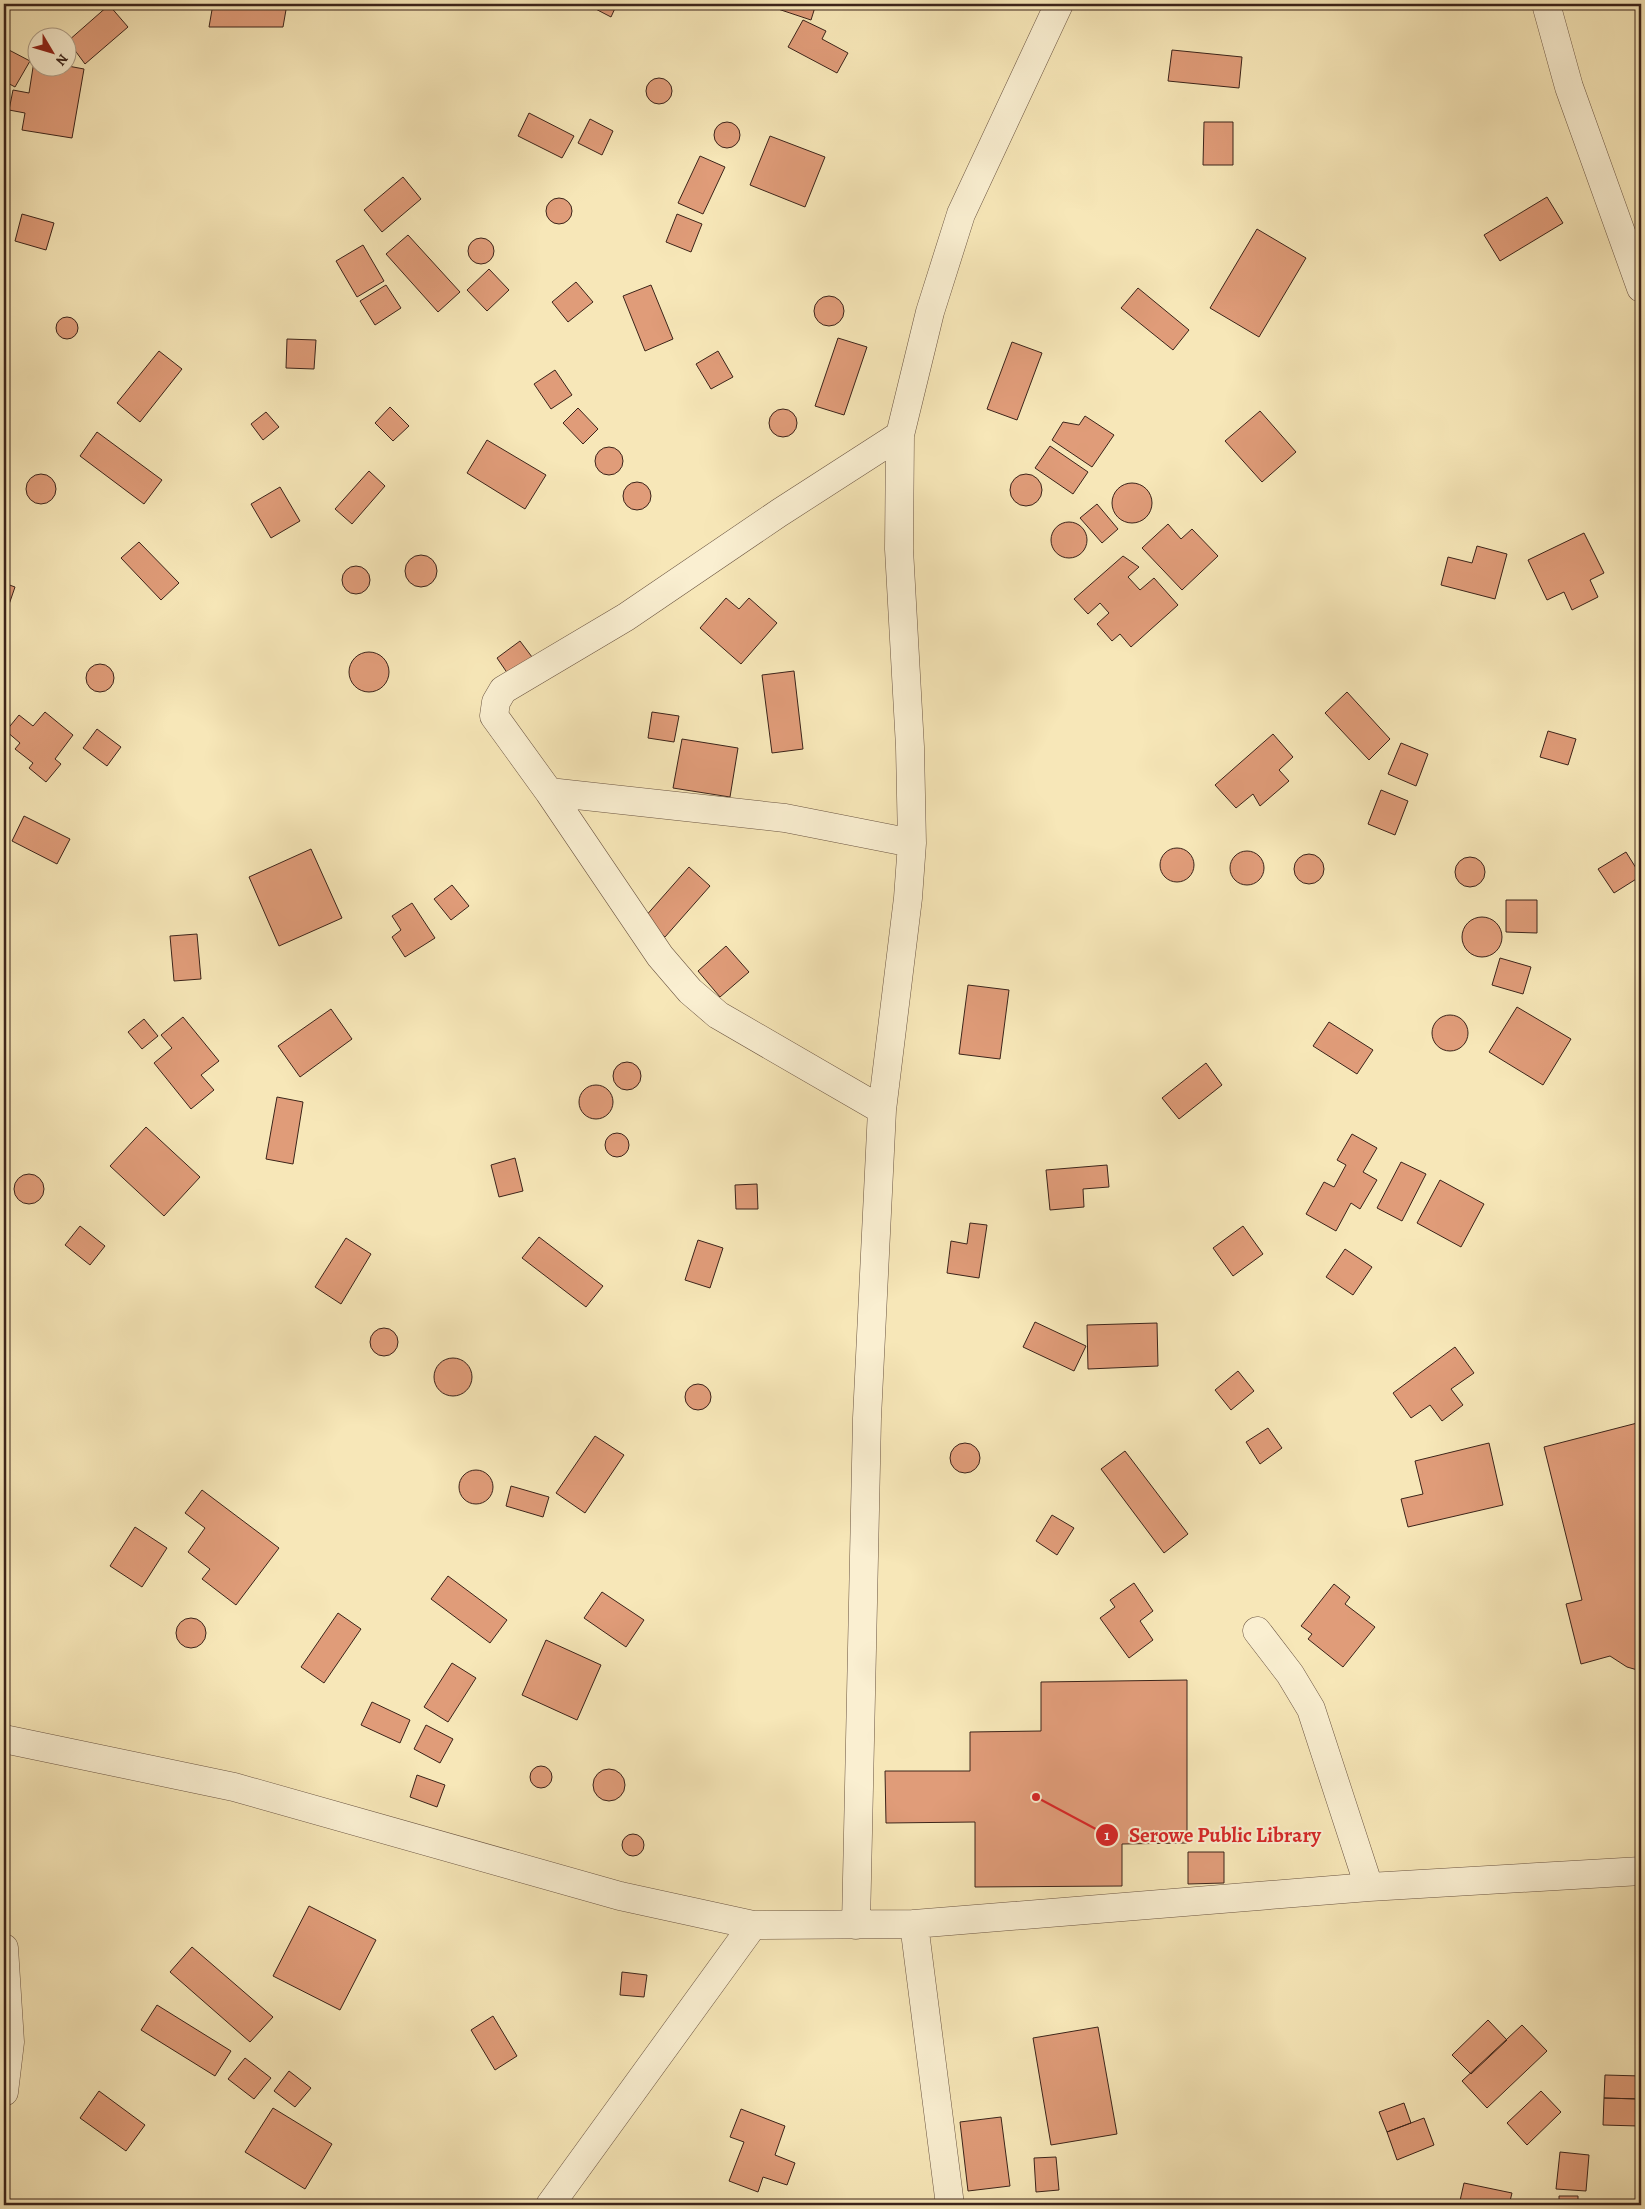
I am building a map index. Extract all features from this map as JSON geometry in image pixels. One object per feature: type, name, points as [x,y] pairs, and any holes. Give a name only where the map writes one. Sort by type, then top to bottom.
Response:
[{"type":"street","points":[[856,1925],[867,1418],[882,1110],[908,898],[912,844],[910,747],[900,549],[900,435],[930,312],[960,214],[1059,4]]},
{"type":"street","points":[[1546,4],[1569,88],[1641,288]]},
{"type":"street","points":[[882,1110],[718,1015],[690,991],[660,956],[549,792],[494,716],[496,702],[503,690],[626,617],[779,513],[900,435]]},
{"type":"street","points":[[549,792],[784,818],[912,844]]},
{"type":"street","points":[[1257,1630],[1290,1674],[1312,1709],[1369,1887]]},
{"type":"street","points":[[4,1739],[234,1787],[620,1896],[753,1925],[914,1924],[1369,1887],[1641,1871]]},
{"type":"street","points":[[914,1924],[950,2205]]},
{"type":"street","points":[[550,2205],[753,1925]]},
{"type":"street","points":[[4,1948],[10,2042],[4,2092]]},
{"type":"building","points":[[213,4],[287,4],[283,27],[209,27]]},
{"type":"building","points":[[586,4],[617,4],[611,17]]},
{"type":"building","points":[[763,4],[816,4],[811,20]]},
{"type":"building","points":[[109,5],[128,27],[85,64],[78,55],[78,32]]},
{"type":"building","points":[[803,20],[826,31],[822,39],[848,53],[837,73],[788,47]]},
{"type":"building","points":[[9,50],[28,60],[28,64],[15,87],[4,81],[4,59]]},
{"type":"building","points":[[1172,50],[1242,57],[1239,88],[1168,81]]},
{"type":"building","points":[[78,68],[84,69],[72,138],[22,130],[25,113],[9,110],[13,90],[29,93],[31,78],[78,78]]},
{"type":"building","points":[[659,78],[668,82],[672,91],[668,100],[659,104],[650,100],[646,91],[650,82]]},
{"type":"building","points":[[529,113],[574,136],[562,158],[518,136]]},
{"type":"building","points":[[590,119],[613,131],[602,155],[578,143]]},
{"type":"building","points":[[727,122],[736,126],[740,135],[736,144],[727,148],[718,144],[714,135],[718,126]]},
{"type":"building","points":[[1204,122],[1233,122],[1233,165],[1203,165]]},
{"type":"building","points":[[770,136],[825,157],[805,207],[750,185]]},
{"type":"building","points":[[700,156],[725,167],[703,214],[678,203]]},
{"type":"building","points":[[403,177],[421,199],[382,232],[364,210]]},
{"type":"building","points":[[1547,197],[1563,223],[1500,261],[1484,235]]},
{"type":"building","points":[[559,198],[568,202],[572,211],[568,220],[559,224],[550,220],[546,211],[550,202]]},
{"type":"building","points":[[22,214],[54,223],[46,250],[15,241]]},
{"type":"building","points":[[677,214],[702,224],[691,252],[666,242]]},
{"type":"building","points":[[1257,229],[1306,258],[1259,337],[1210,308]]},
{"type":"building","points":[[408,235],[460,292],[438,312],[386,254]]},
{"type":"building","points":[[481,238],[490,242],[494,251],[490,260],[481,264],[472,260],[468,251],[472,242]]},
{"type":"building","points":[[363,245],[384,281],[357,297],[336,261]]},
{"type":"building","points":[[489,269],[509,290],[487,311],[467,290]]},
{"type":"building","points":[[576,282],[593,302],[568,322],[552,302]]},
{"type":"building","points":[[386,285],[401,308],[375,325],[360,301]]},
{"type":"building","points":[[651,285],[673,339],[645,351],[623,296]]},
{"type":"building","points":[[1138,288],[1189,330],[1173,350],[1121,308]]},
{"type":"building","points":[[829,296],[840,300],[844,311],[840,322],[829,326],[818,322],[814,311],[818,300]]},
{"type":"building","points":[[67,317],[75,320],[78,328],[75,336],[67,339],[59,336],[56,328],[59,320]]},
{"type":"building","points":[[838,338],[867,347],[844,415],[815,406]]},
{"type":"building","points":[[287,339],[316,340],[314,369],[286,368]]},
{"type":"building","points":[[1012,342],[1042,353],[1017,420],[987,409]]},
{"type":"building","points":[[159,351],[182,369],[140,422],[117,403]]},
{"type":"building","points":[[718,351],[733,377],[711,389],[696,364]]},
{"type":"building","points":[[555,370],[572,395],[551,409],[534,384]]},
{"type":"building","points":[[390,407],[409,426],[393,441],[375,423]]},
{"type":"building","points":[[578,408],[598,429],[583,444],[563,423]]},
{"type":"building","points":[[783,409],[793,413],[797,423],[793,433],[783,437],[773,433],[769,423],[773,413]]},
{"type":"building","points":[[1260,411],[1296,452],[1262,482],[1225,441]]},
{"type":"building","points":[[266,412],[279,427],[263,440],[251,424]]},
{"type":"building","points":[[1085,416],[1114,435],[1092,467],[1052,440],[1063,422],[1079,425]]},
{"type":"building","points":[[97,432],[162,480],[144,504],[80,456]]},
{"type":"building","points":[[487,440],[546,475],[525,509],[467,473]]},
{"type":"building","points":[[1050,446],[1088,472],[1073,494],[1035,468]]},
{"type":"building","points":[[609,447],[619,451],[623,461],[619,471],[609,475],[599,471],[595,461],[599,451]]},
{"type":"building","points":[[369,471],[385,486],[352,524],[335,509]]},
{"type":"building","points":[[41,474],[47,475],[55,483],[55,495],[47,503],[41,504],[35,503],[27,495],[26,489],[27,483],[35,475]]},
{"type":"building","points":[[1026,474],[1032,475],[1037,479],[1041,484],[1041,496],[1037,501],[1032,505],[1026,506],[1020,505],[1015,501],[1011,496],[1010,490],[1011,484],[1015,479],[1020,475]]},
{"type":"building","points":[[637,482],[647,486],[651,496],[647,506],[637,510],[627,506],[623,496],[627,486]]},
{"type":"building","points":[[1132,483],[1146,489],[1152,503],[1146,517],[1132,523],[1118,517],[1112,503],[1118,489]]},
{"type":"building","points":[[280,487],[300,521],[271,538],[251,504]]},
{"type":"building","points":[[1097,504],[1118,529],[1102,543],[1080,518]]},
{"type":"building","points":[[1069,522],[1076,523],[1082,527],[1086,533],[1086,547],[1082,553],[1076,557],[1069,558],[1062,557],[1056,553],[1052,547],[1051,540],[1052,533],[1056,527],[1062,523]]},
{"type":"building","points":[[1168,524],[1181,539],[1192,529],[1218,556],[1182,590],[1142,548]]},
{"type":"building","points":[[1584,533],[1604,573],[1590,580],[1598,597],[1572,610],[1564,592],[1547,600],[1528,560]]},
{"type":"building","points":[[139,542],[179,583],[161,600],[121,558]]},
{"type":"building","points":[[1477,546],[1507,554],[1495,599],[1441,585],[1448,557],[1472,563]]},
{"type":"building","points":[[421,555],[427,556],[432,560],[436,565],[436,577],[432,582],[427,586],[421,587],[415,586],[410,582],[406,577],[405,571],[406,565],[410,560],[415,556]]},
{"type":"building","points":[[1123,556],[1139,567],[1128,577],[1140,590],[1154,578],[1178,605],[1131,647],[1120,634],[1112,641],[1097,624],[1109,613],[1100,603],[1088,614],[1074,599]]},
{"type":"building","points":[[356,566],[366,570],[370,580],[366,590],[356,594],[346,590],[342,580],[346,570]]},
{"type":"building","points":[[4,583],[15,587],[4,619]]},
{"type":"building","points":[[726,598],[739,609],[749,598],[777,623],[741,664],[700,628]]},
{"type":"building","points":[[520,641],[532,657],[508,674],[497,658]]},
{"type":"building","points":[[369,652],[380,655],[386,661],[389,672],[386,683],[380,689],[369,692],[358,689],[352,683],[349,672],[352,661],[358,655]]},
{"type":"building","points":[[100,664],[110,668],[114,678],[110,688],[100,692],[90,688],[86,678],[90,668]]},
{"type":"building","points":[[794,671],[803,749],[772,753],[762,675]]},
{"type":"building","points":[[1347,692],[1390,739],[1369,760],[1325,713]]},
{"type":"building","points":[[45,712],[73,735],[55,759],[61,764],[46,782],[29,768],[33,763],[15,749],[20,743],[6,731],[19,715],[33,726]]},
{"type":"building","points":[[652,712],[679,716],[674,742],[648,738]]},
{"type":"building","points":[[97,729],[121,747],[107,766],[83,748]]},
{"type":"building","points":[[1548,731],[1576,739],[1568,765],[1540,757]]},
{"type":"building","points":[[1273,734],[1293,757],[1279,770],[1289,781],[1260,806],[1253,794],[1236,808],[1215,785]]},
{"type":"building","points":[[682,739],[738,748],[730,797],[673,788]]},
{"type":"building","points":[[1401,743],[1428,754],[1416,786],[1388,774]]},
{"type":"building","points":[[1381,790],[1408,801],[1395,835],[1368,824]]},
{"type":"building","points":[[24,816],[70,839],[57,864],[12,841]]},
{"type":"building","points":[[1177,848],[1189,853],[1194,865],[1189,877],[1177,882],[1165,877],[1160,865],[1165,853]]},
{"type":"building","points":[[311,849],[342,918],[279,946],[249,877]]},
{"type":"building","points":[[1247,851],[1259,856],[1264,868],[1259,880],[1247,885],[1235,880],[1230,868],[1235,856]]},
{"type":"building","points":[[1626,852],[1641,876],[1614,893],[1598,869]]},
{"type":"building","points":[[1309,854],[1320,858],[1324,869],[1320,880],[1309,884],[1298,880],[1294,869],[1298,858]]},
{"type":"building","points":[[1470,857],[1480,862],[1485,872],[1480,882],[1470,887],[1460,882],[1455,872],[1460,862]]},
{"type":"building","points":[[689,867],[710,886],[665,937],[644,918]]},
{"type":"building","points":[[452,885],[469,906],[451,920],[434,899]]},
{"type":"building","points":[[1506,900],[1537,900],[1537,933],[1506,932]]},
{"type":"building","points":[[412,903],[435,938],[405,957],[392,937],[401,930],[392,916]]},
{"type":"building","points":[[1478,917],[1486,917],[1493,920],[1499,926],[1502,937],[1499,948],[1493,954],[1486,957],[1478,957],[1471,954],[1465,948],[1462,941],[1462,933],[1465,926],[1471,920]]},
{"type":"building","points":[[197,934],[201,979],[174,981],[170,936]]},
{"type":"building","points":[[726,946],[749,972],[720,997],[698,971]]},
{"type":"building","points":[[1500,958],[1531,967],[1523,994],[1492,985]]},
{"type":"building","points":[[968,985],[1009,990],[1000,1059],[959,1054]]},
{"type":"building","points":[[1517,1007],[1571,1039],[1543,1085],[1489,1052]]},
{"type":"building","points":[[331,1009],[352,1039],[300,1077],[278,1046]]},
{"type":"building","points":[[1450,1015],[1457,1016],[1463,1020],[1467,1026],[1467,1040],[1463,1046],[1457,1050],[1450,1051],[1443,1050],[1437,1046],[1433,1040],[1432,1033],[1433,1026],[1437,1020],[1443,1016]]},
{"type":"building","points":[[183,1017],[219,1061],[201,1075],[214,1090],[191,1109],[154,1063],[172,1048],[161,1035]]},
{"type":"building","points":[[144,1019],[158,1036],[142,1049],[128,1032]]},
{"type":"building","points":[[1329,1022],[1373,1050],[1357,1074],[1313,1046]]},
{"type":"building","points":[[627,1062],[637,1066],[641,1076],[637,1086],[627,1090],[617,1086],[613,1076],[617,1066]]},
{"type":"building","points":[[1206,1063],[1222,1085],[1179,1119],[1162,1098]]},
{"type":"building","points":[[596,1085],[608,1090],[613,1102],[608,1114],[596,1119],[584,1114],[579,1102],[584,1090]]},
{"type":"building","points":[[277,1097],[303,1102],[293,1164],[266,1159]]},
{"type":"building","points":[[146,1127],[200,1177],[164,1216],[110,1166]]},
{"type":"building","points":[[617,1133],[626,1136],[629,1145],[626,1154],[617,1157],[608,1154],[605,1145],[608,1136]]},
{"type":"building","points":[[1352,1134],[1377,1148],[1363,1172],[1377,1180],[1360,1209],[1351,1203],[1336,1231],[1306,1214],[1324,1182],[1334,1187],[1346,1165],[1337,1160]]},
{"type":"building","points":[[515,1158],[523,1191],[499,1197],[491,1165]]},
{"type":"building","points":[[1401,1162],[1426,1174],[1402,1221],[1377,1208]]},
{"type":"building","points":[[1107,1165],[1109,1187],[1083,1189],[1084,1207],[1050,1210],[1046,1170]]},
{"type":"building","points":[[29,1174],[35,1175],[43,1183],[43,1195],[35,1203],[29,1204],[23,1203],[15,1195],[14,1189],[15,1183],[23,1175]]},
{"type":"building","points":[[1440,1180],[1484,1204],[1461,1247],[1417,1223]]},
{"type":"building","points":[[757,1184],[758,1209],[736,1209],[735,1185]]},
{"type":"building","points":[[970,1223],[987,1225],[979,1278],[947,1273],[951,1241],[967,1244]]},
{"type":"building","points":[[80,1226],[105,1246],[90,1265],[65,1245]]},
{"type":"building","points":[[1243,1226],[1263,1254],[1233,1276],[1213,1248]]},
{"type":"building","points":[[539,1237],[603,1286],[586,1307],[522,1258]]},
{"type":"building","points":[[346,1238],[371,1254],[341,1304],[315,1287]]},
{"type":"building","points":[[698,1240],[723,1248],[710,1288],[685,1280]]},
{"type":"building","points":[[1345,1249],[1372,1267],[1353,1295],[1326,1277]]},
{"type":"building","points":[[1035,1322],[1086,1346],[1074,1371],[1023,1347]]},
{"type":"building","points":[[1157,1323],[1158,1366],[1088,1369],[1087,1325]]},
{"type":"building","points":[[384,1328],[394,1332],[398,1342],[394,1352],[384,1356],[374,1352],[370,1342],[374,1332]]},
{"type":"building","points":[[1455,1347],[1474,1373],[1451,1389],[1463,1405],[1442,1421],[1430,1405],[1411,1418],[1393,1393]]},
{"type":"building","points":[[453,1358],[466,1364],[472,1377],[466,1390],[453,1396],[440,1390],[434,1377],[440,1364]]},
{"type":"building","points":[[1238,1371],[1254,1391],[1231,1410],[1215,1390]]},
{"type":"building","points":[[698,1384],[707,1388],[711,1397],[707,1406],[698,1410],[689,1406],[685,1397],[689,1388]]},
{"type":"building","points":[[1641,1422],[1641,1671],[1627,1667],[1610,1656],[1581,1664],[1566,1604],[1582,1600],[1544,1447]]},
{"type":"building","points":[[1268,1428],[1282,1448],[1260,1464],[1246,1442]]},
{"type":"building","points":[[595,1436],[624,1455],[585,1513],[556,1493]]},
{"type":"building","points":[[965,1443],[976,1447],[980,1458],[976,1469],[965,1473],[954,1469],[950,1458],[954,1447]]},
{"type":"building","points":[[1489,1443],[1503,1505],[1408,1527],[1401,1499],[1423,1494],[1415,1461]]},
{"type":"building","points":[[1125,1451],[1188,1534],[1164,1553],[1101,1469]]},
{"type":"building","points":[[476,1470],[488,1475],[493,1487],[488,1499],[476,1504],[464,1499],[459,1487],[464,1475]]},
{"type":"building","points":[[511,1486],[549,1497],[543,1517],[506,1506]]},
{"type":"building","points":[[202,1490],[279,1548],[236,1605],[202,1579],[210,1569],[188,1552],[205,1528],[185,1513]]},
{"type":"building","points":[[1052,1515],[1074,1528],[1057,1555],[1036,1541]]},
{"type":"building","points":[[135,1527],[167,1548],[142,1587],[110,1566]]},
{"type":"building","points":[[448,1576],[507,1620],[490,1643],[431,1599]]},
{"type":"building","points":[[1134,1583],[1153,1611],[1140,1621],[1153,1640],[1129,1658],[1100,1618],[1115,1607],[1110,1600]]},
{"type":"building","points":[[1334,1584],[1350,1597],[1345,1604],[1375,1627],[1343,1667],[1308,1639],[1312,1634],[1301,1626]]},
{"type":"building","points":[[602,1592],[644,1620],[626,1647],[584,1618]]},
{"type":"building","points":[[338,1613],[361,1629],[324,1683],[301,1667]]},
{"type":"building","points":[[191,1618],[197,1619],[205,1627],[205,1639],[197,1647],[191,1648],[185,1647],[177,1639],[176,1633],[177,1627],[185,1619]]},
{"type":"building","points":[[546,1640],[601,1665],[577,1720],[522,1695]]},
{"type":"building","points":[[452,1663],[476,1678],[448,1722],[424,1707]]},
{"type":"building","points":[[1187,1680],[1187,1843],[1122,1844],[1122,1886],[975,1887],[975,1822],[886,1823],[885,1771],[970,1771],[970,1732],[1041,1731],[1041,1682]]},
{"type":"building","points":[[372,1702],[410,1720],[400,1743],[361,1725]]},
{"type":"building","points":[[426,1725],[453,1739],[440,1763],[414,1749]]},
{"type":"building","points":[[537,1766],[545,1766],[552,1773],[552,1781],[545,1788],[537,1788],[530,1781],[530,1773]]},
{"type":"building","points":[[609,1769],[620,1774],[625,1785],[620,1796],[609,1801],[598,1796],[593,1785],[598,1774]]},
{"type":"building","points":[[417,1775],[445,1785],[437,1807],[410,1797]]},
{"type":"building","points":[[633,1834],[641,1837],[644,1845],[641,1853],[633,1856],[625,1853],[622,1845],[625,1837]]},
{"type":"building","points":[[1188,1852],[1224,1852],[1224,1883],[1188,1884]]},
{"type":"building","points":[[309,1906],[376,1940],[340,2010],[273,1976]]},
{"type":"building","points":[[192,1947],[273,2017],[250,2042],[170,1972]]},
{"type":"building","points":[[622,1972],[647,1975],[644,1997],[620,1995]]},
{"type":"building","points":[[157,2005],[231,2051],[215,2076],[141,2030]]},
{"type":"building","points":[[493,2016],[517,2056],[495,2070],[471,2030]]},
{"type":"building","points":[[1488,2020],[1507,2040],[1471,2074],[1452,2055]]},
{"type":"building","points":[[1522,2025],[1547,2051],[1487,2108],[1462,2081]]},
{"type":"building","points":[[1098,2027],[1117,2134],[1051,2145],[1033,2038]]},
{"type":"building","points":[[245,2058],[271,2078],[254,2099],[228,2079]]},
{"type":"building","points":[[289,2071],[311,2088],[295,2107],[274,2091]]},
{"type":"building","points":[[1605,2075],[1641,2076],[1639,2099],[1604,2098]]},
{"type":"building","points":[[99,2091],[145,2125],[126,2151],[80,2118]]},
{"type":"building","points":[[1541,2091],[1561,2112],[1527,2145],[1507,2123]]},
{"type":"building","points":[[1604,2098],[1639,2099],[1638,2126],[1603,2125]]},
{"type":"building","points":[[1404,2103],[1411,2123],[1387,2132],[1379,2112]]},
{"type":"building","points":[[273,2108],[332,2144],[305,2189],[245,2152]]},
{"type":"building","points":[[741,2109],[785,2126],[775,2155],[795,2163],[787,2185],[763,2177],[758,2192],[729,2181],[744,2142],[730,2137]]},
{"type":"building","points":[[1001,2117],[1010,2186],[968,2191],[960,2122]]},
{"type":"building","points":[[1424,2118],[1434,2145],[1397,2160],[1387,2132]]},
{"type":"building","points":[[1560,2152],[1589,2155],[1586,2191],[1556,2189]]},
{"type":"building","points":[[1056,2157],[1059,2190],[1036,2192],[1034,2158]]},
{"type":"building","points":[[1464,2183],[1512,2193],[1509,2205],[1459,2205]]},
{"type":"building","points":[[1559,2196],[1578,2196],[1578,2205],[1559,2205]]},
{"type":"building","points":[[199,2200],[209,2205],[196,2205]]},
{"type":"place","name":"Serowe Public Library","points":[[1036,1797]]}]
